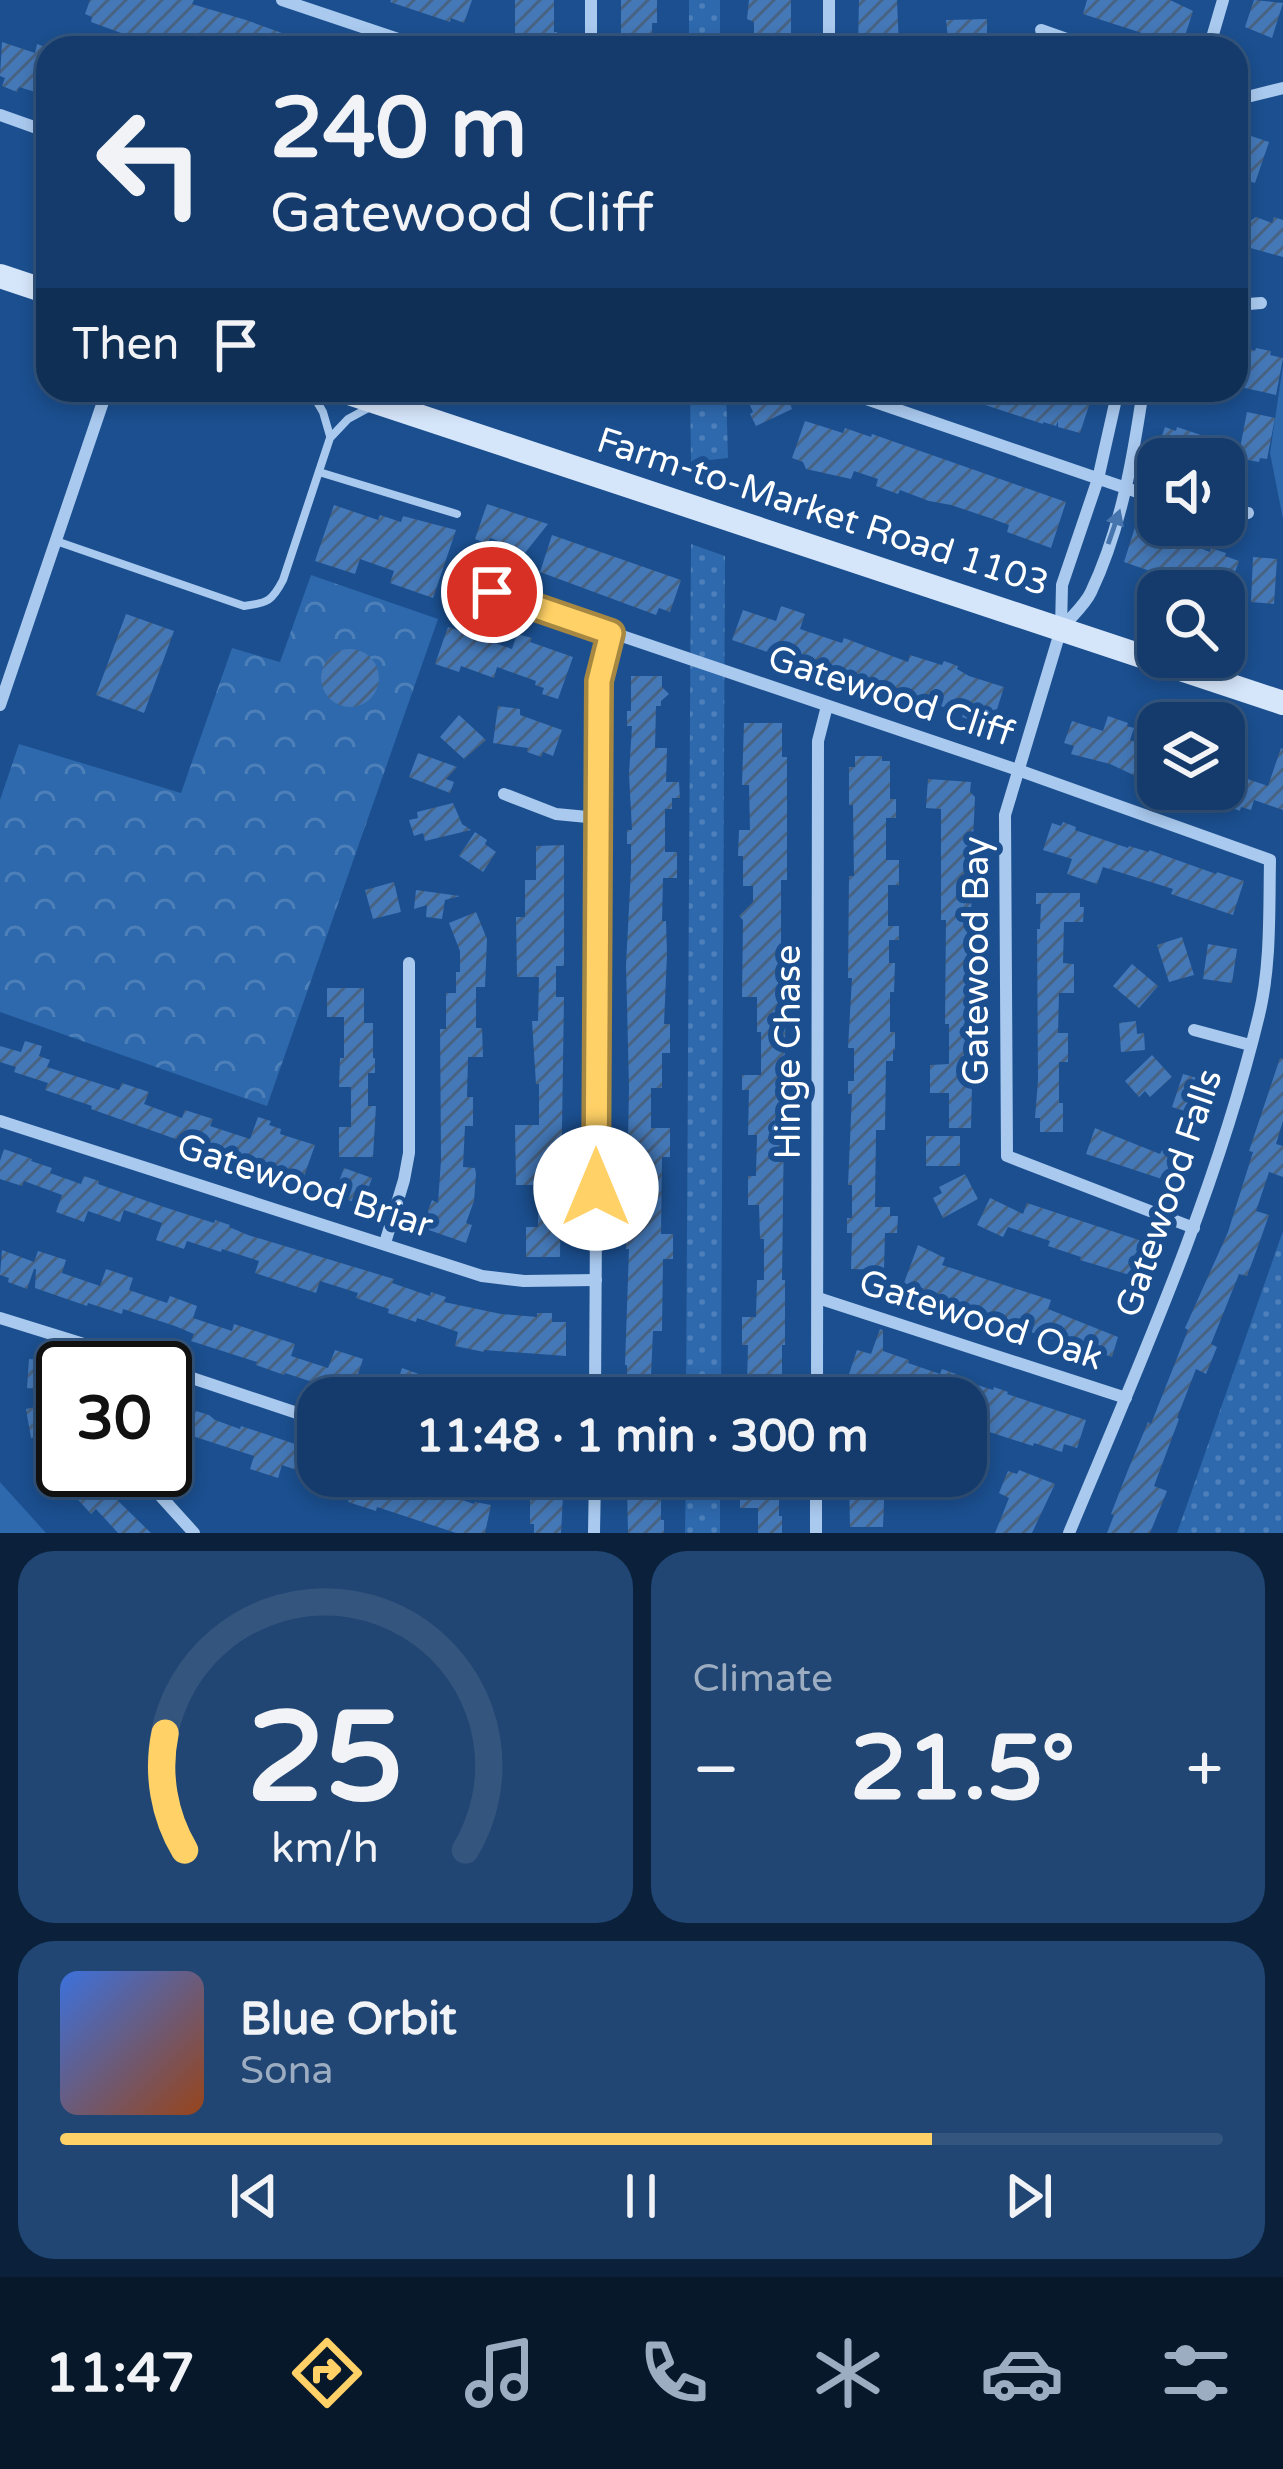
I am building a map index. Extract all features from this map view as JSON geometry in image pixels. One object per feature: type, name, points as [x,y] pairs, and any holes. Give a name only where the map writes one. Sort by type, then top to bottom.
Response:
[{"type":"main road","points":[[0,275],[36,288]]},
{"type":"main road","name":"Farm-to-Market Road 1103","points":[[376,402],[1283,703]]},
{"type":"street","points":[[282,0],[390,36]]},
{"type":"street","points":[[331,16],[337,0]]},
{"type":"street","points":[[591,0],[591,36]]},
{"type":"street","points":[[829,0],[829,36]]},
{"type":"street","points":[[1212,36],[1223,0]]},
{"type":"street","points":[[1041,30],[1058,36]]},
{"type":"street","points":[[1248,97],[1283,88]]},
{"type":"street","points":[[0,115],[36,128]]},
{"type":"street","points":[[1248,304],[1262,303]]},
{"type":"street","points":[[0,705],[102,402]]},
{"type":"street","points":[[875,402],[1137,492]]},
{"type":"street","points":[[1061,629],[1062,584],[1098,479],[1115,402]]},
{"type":"street","points":[[1061,629],[1090,596],[1126,488],[1141,402]]},
{"type":"street","name":"Gatewood Cliff","points":[[492,592],[1270,860]]},
{"type":"street","name":"Gatewood Bay","points":[[1061,629],[1005,815],[1007,1156],[1194,1228]]},
{"type":"street","points":[[595,1377],[599,681],[611,633]]},
{"type":"street","name":"Hinge Chase","points":[[817,1377],[818,741],[826,706]]},
{"type":"street","points":[[503,794],[556,814],[598,818]]},
{"type":"street","name":"Gatewood Falls","points":[[1069,1533],[1194,1228],[1245,1071],[1260,1013],[1267,954],[1270,860]]},
{"type":"street","points":[[385,1243],[409,1153],[409,963]]},
{"type":"street","points":[[1194,1030],[1250,1045]]},
{"type":"street","name":"Gatewood Briar","points":[[0,1121],[482,1276],[596,1280]]},
{"type":"street","name":"Gatewood Oak","points":[[818,1298],[1126,1398]]},
{"type":"street","points":[[0,1318],[77,1341]]},
{"type":"street","points":[[192,1379],[297,1413]]},
{"type":"street","points":[[161,1497],[194,1533]]},
{"type":"street","points":[[594,1533],[595,1497]]},
{"type":"street","points":[[816,1533],[817,1497]]},
{"type":"lane","points":[[317,402],[330,438]]},
{"type":"lane","points":[[56,540],[244,606],[261,604],[273,598],[284,580],[330,438],[348,419],[379,403]]},
{"type":"lane","points":[[319,472],[457,514]]},
{"type":"green space","points":[[689,0],[720,0],[720,36],[689,36]]},
{"type":"green space","points":[[1283,365],[1283,519],[1270,453]]},
{"type":"green space","points":[[690,402],[726,402],[728,458],[691,462]]},
{"type":"green space","points":[[691,544],[725,556],[721,1377],[686,1377]]},
{"type":"green space","points":[[311,575],[438,619],[267,1106],[0,1012],[0,800],[19,744],[181,793],[232,648],[280,662]]},
{"type":"green space","points":[[1283,1231],[1283,1533],[1177,1533]]},
{"type":"green space","points":[[0,1482],[46,1533],[0,1533]]},
{"type":"green space","points":[[686,1497],[720,1497],[720,1533],[685,1533]]},
{"type":"building","points":[[90,0],[194,0],[192,4],[290,36],[129,36],[91,22],[92,17],[85,14]]},
{"type":"building","points":[[391,0],[472,0],[464,23]]},
{"type":"building","points":[[515,0],[554,0],[557,36],[515,36]]},
{"type":"building","points":[[621,0],[657,0],[652,36],[621,36]]},
{"type":"building","points":[[749,0],[791,0],[791,36],[754,36],[754,22],[747,19]]},
{"type":"building","points":[[859,0],[897,0],[898,36],[858,36]]},
{"type":"building","points":[[1087,0],[1170,0],[1193,11],[1185,36],[1151,36],[1083,14]]},
{"type":"building","points":[[1254,0],[1283,3],[1272,38],[1245,27]]},
{"type":"building","points":[[987,19],[987,35],[948,36],[946,20]]},
{"type":"building","points":[[2,42],[35,53],[36,48],[36,92],[2,86],[5,78],[0,76]]},
{"type":"building","points":[[1248,135],[1269,142],[1255,183],[1248,181]]},
{"type":"building","points":[[1248,220],[1283,220],[1283,257],[1248,247]]},
{"type":"building","points":[[1248,348],[1283,358],[1276,395],[1248,389]]},
{"type":"building","points":[[748,402],[789,402],[792,409],[756,426]]},
{"type":"building","points":[[976,402],[1090,402],[1080,433],[1058,427],[1058,421],[1056,426]]},
{"type":"building","points":[[1247,412],[1275,418],[1267,459],[1245,460],[1242,438]]},
{"type":"building","points":[[805,421],[843,433],[845,428],[872,434],[1066,502],[1051,548],[1007,532],[1009,525],[900,490],[898,494],[876,486],[878,479],[854,471],[851,479],[806,469],[803,462],[792,458]]},
{"type":"building","points":[[1165,427],[1176,431],[1177,427],[1210,438],[1161,438]]},
{"type":"building","points":[[487,504],[548,524],[513,568],[517,549],[490,538],[487,544],[475,539]]},
{"type":"building","points":[[334,505],[378,520],[380,515],[401,522],[403,516],[456,530],[433,598],[390,583],[394,571],[360,559],[355,574],[315,561]]},
{"type":"building","points":[[1136,524],[1137,546],[1194,546],[1210,552],[1211,548],[1239,561],[1236,570],[1147,570],[1124,562]]},
{"type":"building","points":[[552,535],[681,580],[670,612],[659,608],[656,615],[540,572]]},
{"type":"building","points":[[1253,557],[1277,559],[1274,604],[1251,602]]},
{"type":"building","points":[[781,606],[805,614],[800,629],[842,643],[844,638],[908,662],[910,655],[942,665],[944,661],[969,676],[1004,687],[993,722],[980,718],[978,723],[890,688],[732,640],[743,610],[776,621]]},
{"type":"building","points":[[126,614],[174,631],[144,713],[96,695]]},
{"type":"building","points":[[448,627],[512,649],[517,634],[573,657],[558,699],[542,694],[544,688],[535,685],[536,681],[497,667],[494,678],[461,666],[459,672],[435,664]]},
{"type":"building","points":[[350,649],[371,657],[379,678],[371,699],[350,707],[329,699],[321,678],[329,657]]},
{"type":"building","points":[[631,676],[662,676],[662,687],[669,694],[656,706],[655,748],[667,748],[666,782],[679,782],[680,798],[672,798],[672,809],[665,809],[665,852],[677,852],[677,878],[663,878],[664,1024],[670,1024],[670,1053],[662,1053],[662,1088],[651,1088],[651,1128],[670,1128],[670,1157],[662,1157],[661,1234],[673,1234],[673,1259],[663,1259],[662,1331],[653,1331],[651,1377],[627,1377],[625,1365],[629,1249],[626,965],[631,869],[627,830],[632,830],[632,726],[627,726],[627,711],[631,711]]},
{"type":"building","points":[[498,706],[520,709],[520,715],[562,730],[553,756],[493,743]]},
{"type":"building","points":[[459,715],[486,740],[464,759],[440,737]]},
{"type":"building","points":[[1108,716],[1134,728],[1130,740],[1137,742],[1137,777],[1071,754],[1074,746],[1064,743],[1072,721],[1103,731]]},
{"type":"building","points":[[744,723],[782,723],[782,757],[787,757],[787,880],[781,880],[781,948],[785,949],[786,970],[782,1377],[747,1377],[748,1345],[742,1345],[742,1317],[756,1317],[757,1280],[764,1280],[764,1239],[760,1239],[759,1205],[748,1205],[748,1176],[756,1176],[757,1135],[748,1135],[749,1090],[742,1090],[742,1075],[761,1075],[761,1032],[757,1032],[757,997],[742,997],[743,920],[739,916],[753,902],[753,886],[743,886],[743,856],[738,856],[739,830],[750,830],[749,785],[742,785]]},
{"type":"building","points":[[1281,748],[1283,810],[1254,800],[1251,810],[1245,808],[1245,778],[1268,786]]},
{"type":"building","points":[[418,753],[457,767],[446,779],[454,782],[450,793],[409,777]]},
{"type":"building","points":[[855,756],[882,756],[882,761],[890,761],[890,799],[896,799],[896,818],[886,818],[886,860],[899,860],[899,885],[888,885],[888,926],[899,926],[899,940],[889,940],[889,963],[895,963],[890,1032],[895,1032],[895,1050],[893,1061],[886,1061],[885,1130],[876,1130],[875,1207],[890,1207],[890,1216],[898,1216],[897,1233],[885,1233],[884,1270],[851,1269],[852,1233],[847,1233],[847,1218],[852,1218],[852,1185],[848,1185],[852,1094],[848,1094],[848,1081],[854,1081],[854,1048],[848,1048],[849,876],[854,876],[849,767],[855,767]]},
{"type":"building","points":[[928,779],[971,782],[975,797],[971,1128],[949,1128],[949,1093],[930,1093],[930,1065],[949,1064],[949,1024],[945,1024],[946,920],[941,920],[941,809],[926,808]]},
{"type":"building","points":[[453,803],[462,824],[471,830],[425,841],[423,833],[414,836],[409,820],[418,818],[417,812]]},
{"type":"building","points":[[1063,822],[1128,848],[1149,850],[1244,881],[1233,915],[1171,894],[1173,889],[1103,867],[1097,884],[1067,874],[1072,859],[1043,850],[1052,823],[1061,826]]},
{"type":"building","points":[[475,832],[496,852],[483,872],[459,856]]},
{"type":"building","points":[[564,845],[564,966],[556,966],[556,997],[564,997],[560,1257],[526,1257],[526,1227],[538,1227],[538,1185],[516,1185],[515,1125],[539,1125],[532,1021],[538,1021],[539,977],[517,977],[516,917],[525,917],[525,880],[536,880],[536,846]]},
{"type":"building","points":[[394,882],[401,912],[373,919],[365,890]]},
{"type":"building","points":[[416,890],[460,896],[445,900],[442,919],[426,917],[427,905],[414,909]]},
{"type":"building","points":[[1036,893],[1080,893],[1080,907],[1084,907],[1083,922],[1064,922],[1063,963],[1074,964],[1074,993],[1059,993],[1058,1033],[1068,1033],[1068,1062],[1059,1062],[1063,1132],[1040,1132],[1040,1118],[1035,1118],[1041,904],[1036,904]]},
{"type":"building","points":[[476,912],[487,939],[485,987],[476,987],[476,1028],[482,1028],[483,1057],[468,1057],[467,1097],[473,1097],[473,1126],[465,1126],[463,1167],[475,1168],[476,1174],[466,1243],[426,1229],[430,1217],[426,1216],[432,1200],[438,1203],[440,1029],[446,1029],[446,993],[456,993],[456,972],[460,972],[460,951],[449,923]]},
{"type":"building","points":[[1182,937],[1194,975],[1169,982],[1157,945]]},
{"type":"building","points":[[1208,944],[1237,949],[1232,983],[1203,979]]},
{"type":"building","points":[[1132,964],[1158,986],[1139,1008],[1113,986]]},
{"type":"building","points":[[327,988],[364,988],[364,1023],[373,1023],[375,1058],[375,1073],[368,1073],[368,1106],[376,1106],[373,1157],[339,1157],[339,1127],[351,1127],[351,1087],[339,1087],[344,1017],[327,1017]]},
{"type":"building","points":[[1136,1021],[1137,1034],[1144,1033],[1145,1050],[1121,1052],[1119,1023]]},
{"type":"building","points":[[25,1041],[42,1046],[39,1056],[50,1060],[47,1067],[119,1090],[122,1083],[149,1092],[144,1104],[182,1118],[185,1110],[213,1119],[210,1126],[250,1139],[258,1117],[271,1121],[269,1125],[281,1129],[280,1134],[315,1145],[303,1179],[267,1167],[266,1171],[45,1090],[48,1083],[0,1062],[0,1046],[21,1052]]},
{"type":"building","points":[[1152,1055],[1172,1077],[1150,1097],[1145,1091],[1139,1097],[1125,1081]]},
{"type":"building","points":[[1280,1058],[1283,1121],[1276,1144],[1283,1146],[1283,1177],[1269,1172],[1256,1211],[1269,1215],[1257,1249],[1247,1276],[1239,1274],[1211,1344],[1217,1347],[1206,1374],[1196,1369],[1177,1418],[1154,1486],[1167,1491],[1150,1533],[1107,1533],[1185,1328],[1228,1232]]},
{"type":"building","points":[[1183,1074],[1208,1081],[1200,1116],[1172,1107]]},
{"type":"building","points":[[1095,1128],[1160,1154],[1162,1150],[1189,1159],[1180,1185],[1086,1154]]},
{"type":"building","points":[[926,1136],[960,1136],[960,1166],[926,1166]]},
{"type":"building","points":[[4,1149],[81,1184],[84,1176],[248,1235],[394,1279],[392,1283],[430,1296],[431,1292],[446,1297],[444,1302],[501,1314],[537,1317],[537,1313],[552,1313],[552,1322],[566,1322],[566,1356],[455,1346],[458,1332],[388,1313],[389,1309],[356,1298],[358,1293],[320,1281],[316,1293],[255,1273],[259,1261],[187,1241],[184,1249],[156,1240],[162,1223],[124,1210],[120,1222],[88,1211],[84,1222],[56,1212],[62,1195],[24,1181],[22,1186],[0,1179]]},
{"type":"building","points":[[344,1168],[372,1178],[362,1205],[334,1195]]},
{"type":"building","points":[[965,1174],[978,1199],[943,1218],[933,1198],[942,1193],[939,1187]]},
{"type":"building","points":[[990,1198],[1023,1214],[1027,1203],[1154,1245],[1143,1279],[1080,1260],[1048,1246],[1050,1241],[1008,1227],[1003,1237],[977,1225]]},
{"type":"building","points":[[918,1245],[945,1258],[942,1265],[1051,1300],[1048,1309],[1118,1337],[1112,1357],[920,1293],[919,1297],[901,1291]]},
{"type":"building","points":[[2,1250],[34,1262],[38,1251],[66,1260],[62,1273],[100,1286],[106,1269],[133,1278],[129,1290],[167,1303],[170,1296],[197,1306],[193,1318],[232,1331],[234,1324],[295,1344],[291,1356],[328,1368],[335,1350],[363,1359],[358,1374],[367,1377],[284,1375],[191,1341],[194,1334],[175,1326],[123,1309],[122,1314],[87,1306],[35,1288],[36,1269],[27,1289],[0,1275]]},
{"type":"building","points":[[880,1329],[883,1351],[955,1377],[848,1377],[857,1350],[871,1354]]},
{"type":"building","points":[[29,1359],[36,1360],[36,1389],[27,1388]]},
{"type":"building","points":[[402,1368],[427,1377],[399,1377]]},
{"type":"building","points":[[987,1388],[1086,1420],[1077,1448],[1064,1444],[1062,1452],[987,1431]]},
{"type":"building","points":[[36,1407],[36,1437],[31,1438],[26,1409]]},
{"type":"building","points":[[196,1411],[297,1445],[297,1470],[282,1465],[278,1478],[250,1469],[254,1456],[192,1436]]},
{"type":"building","points":[[1019,1470],[1055,1484],[1032,1533],[995,1533],[1009,1498],[999,1493],[1008,1471],[1017,1474]]},
{"type":"building","points":[[76,1497],[114,1497],[151,1533],[118,1533],[96,1509],[91,1514]]},
{"type":"building","points":[[350,1497],[453,1497],[491,1505],[485,1533],[456,1533],[348,1502]]},
{"type":"building","points":[[530,1497],[563,1497],[561,1533],[534,1533],[534,1524],[530,1524]]},
{"type":"building","points":[[627,1497],[661,1497],[664,1533],[628,1533]]},
{"type":"building","points":[[740,1497],[779,1497],[782,1533],[758,1533],[758,1508],[740,1508]]},
{"type":"building","points":[[849,1497],[884,1497],[883,1527],[850,1527]]},
{"type":"route","points":[[492,592],[611,633],[599,681],[596,1188]]}]
